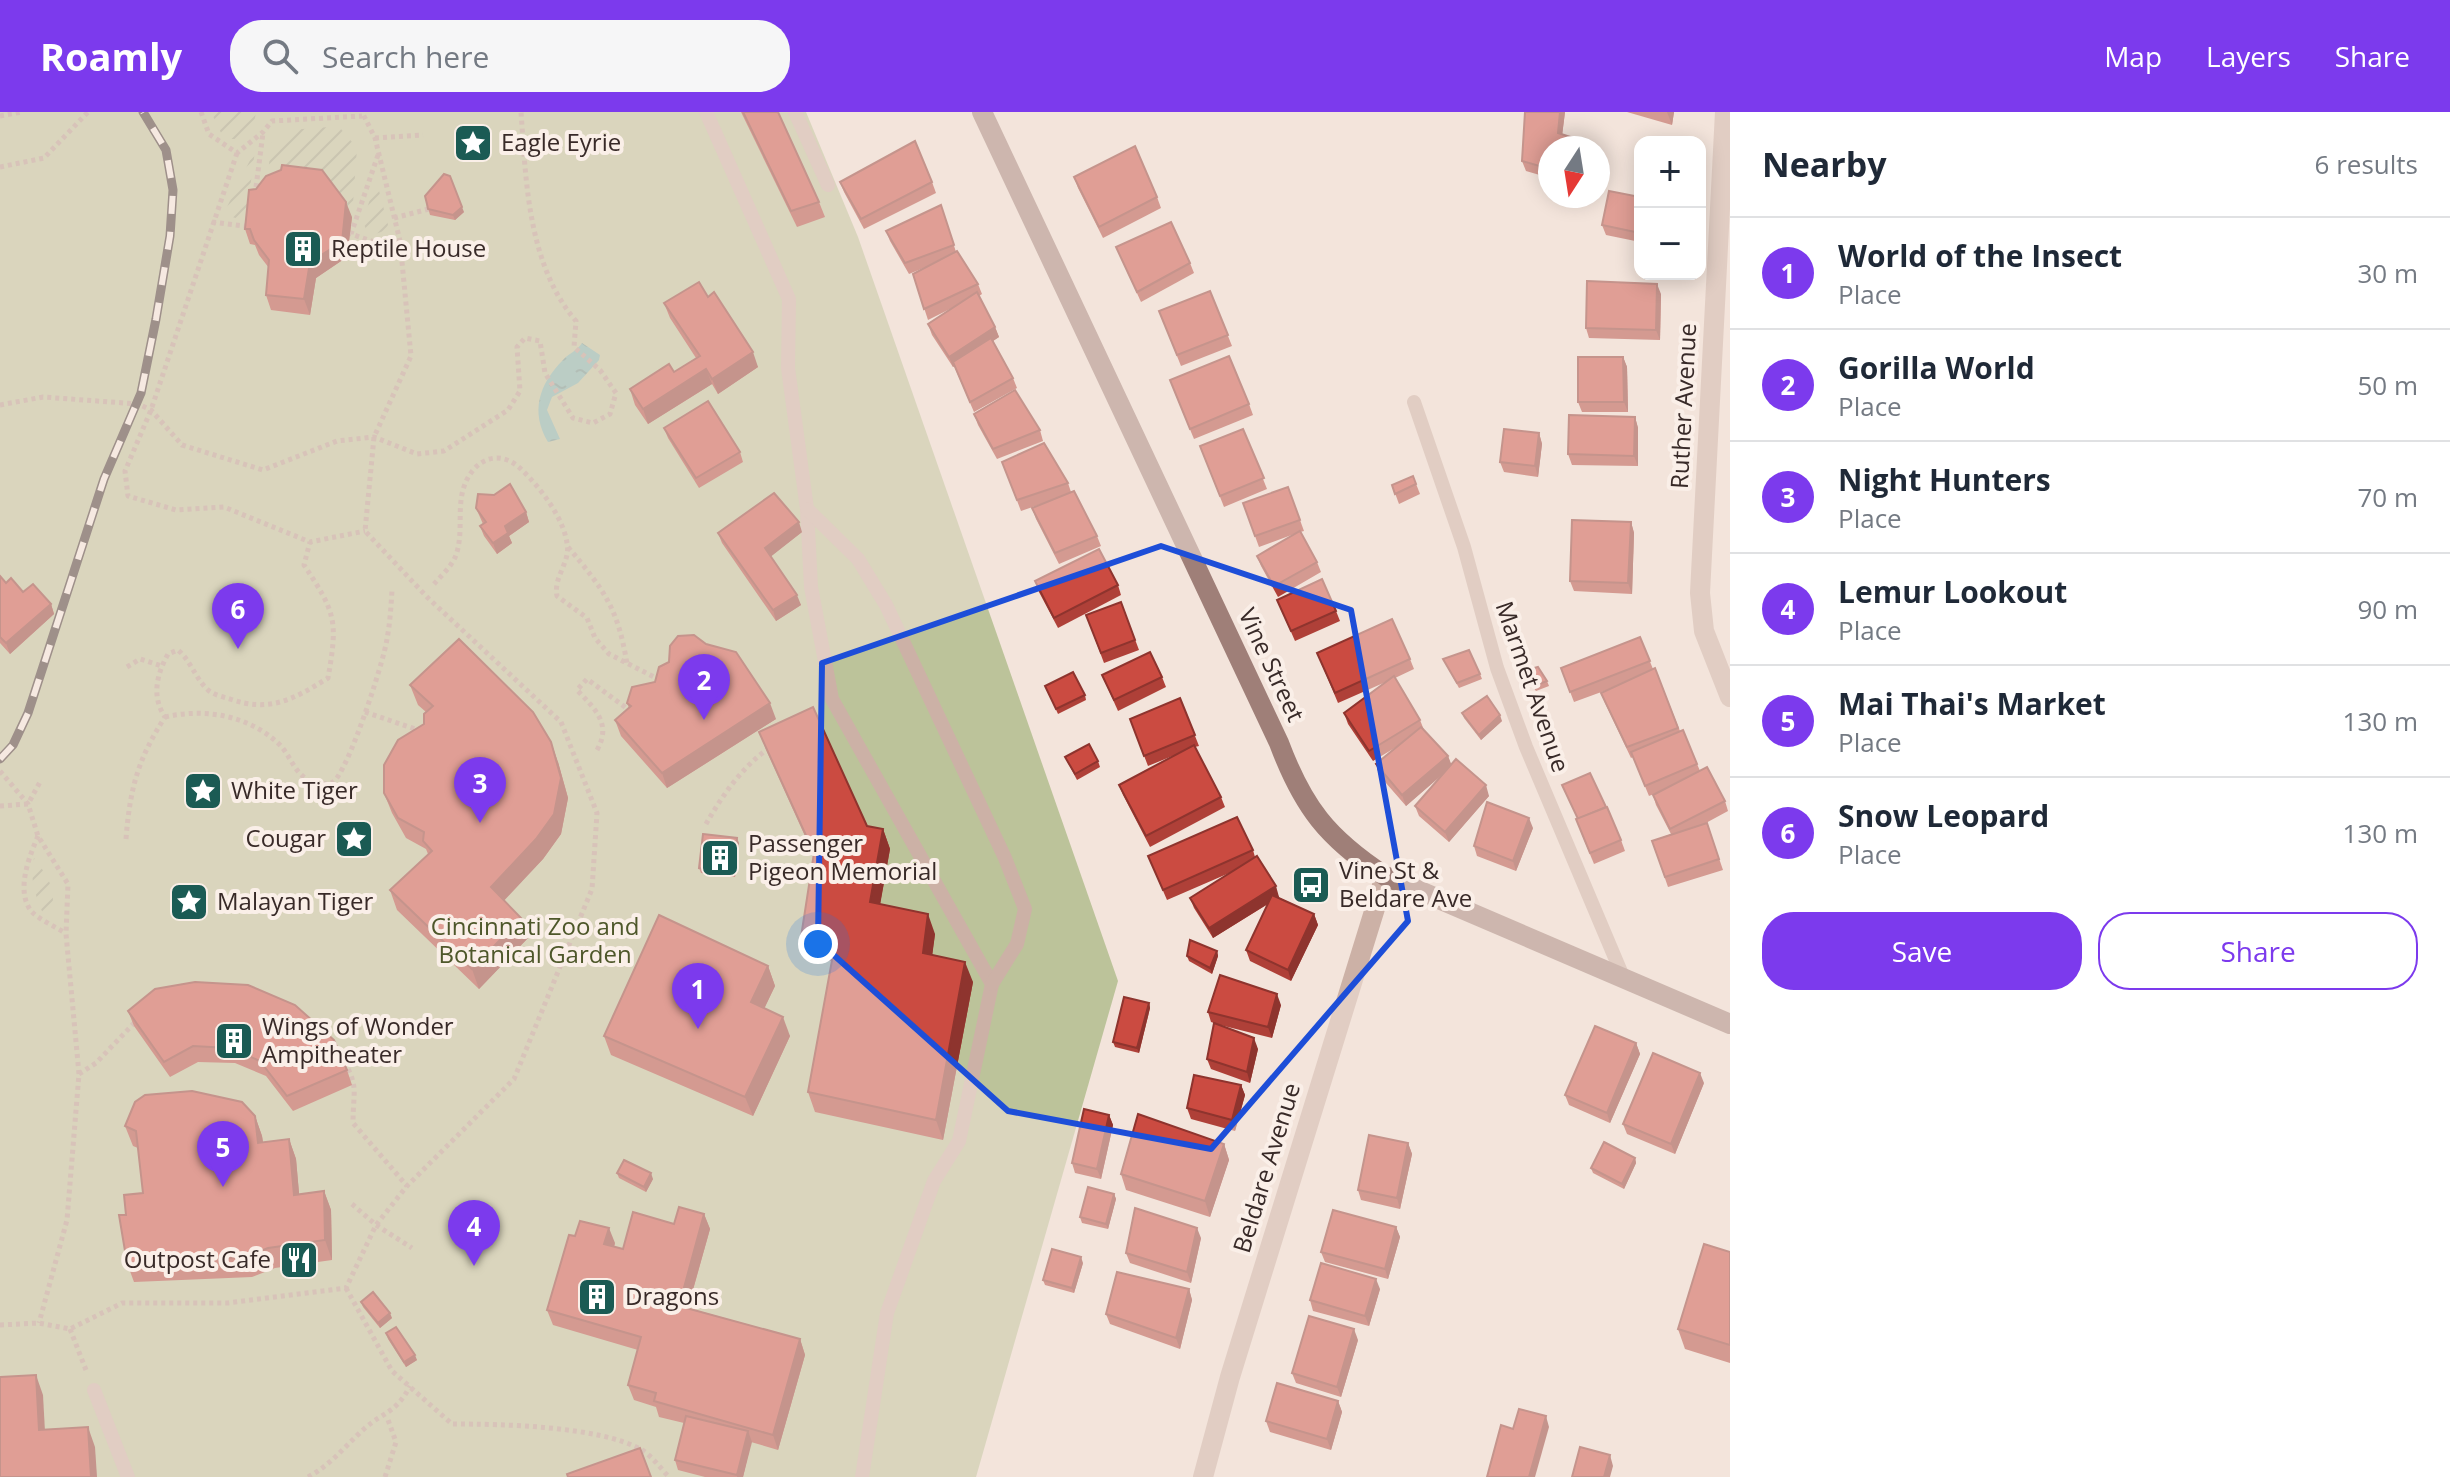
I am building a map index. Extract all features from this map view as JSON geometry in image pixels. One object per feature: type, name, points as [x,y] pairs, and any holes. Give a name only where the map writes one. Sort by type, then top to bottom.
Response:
[{"type":"main road","name":"Vine Street","points":[[982,112],[1279,743],[1296,787],[1322,826],[1345,849],[1385,876],[1730,1024]]},
{"type":"street","name":"Ruther Avenue","points":[[1725,112],[1700,593],[1704,631],[1730,697]]},
{"type":"street","name":"Beldare Avenue","points":[[1203,1477],[1230,1377],[1385,876]]},
{"type":"lane","points":[[706,112],[789,299],[788,368],[807,509],[811,587],[832,699],[992,984]]},
{"type":"lane","points":[[795,112],[828,185]]},
{"type":"lane","name":"Marmet Avenue","points":[[1414,402],[1464,547],[1497,668],[1526,747],[1624,979]]},
{"type":"lane","points":[[807,509],[858,559],[886,605],[979,802],[1025,909],[1017,944],[992,984],[959,1141],[934,1181],[887,1313],[862,1477]]},
{"type":"lane","points":[[94,1390],[128,1477]]},
{"type":"path","points":[[0,116],[22,112]]},
{"type":"path","points":[[0,167],[44,158],[88,112]]},
{"type":"path","points":[[201,112],[209,134],[237,153]]},
{"type":"path","points":[[0,405],[43,397],[138,404],[151,410],[182,445],[263,470],[337,441],[374,437],[417,454],[444,451],[508,410],[520,391],[517,347],[525,338],[540,341],[545,373],[573,418],[593,423],[610,414],[616,393],[600,370],[574,347],[576,321],[563,306],[539,253],[526,178],[521,112]]},
{"type":"path","points":[[346,1288],[376,1225],[407,1186],[514,1079],[592,889],[597,813],[561,722],[428,598],[365,531],[374,437],[411,356],[400,241],[375,138],[362,114],[272,121],[237,153],[151,410],[125,471],[128,496],[176,510],[224,507],[310,542],[365,531]]},
{"type":"path","points":[[254,202],[263,132]]},
{"type":"path","points":[[375,138],[423,135]]},
{"type":"path","points":[[379,154],[351,234],[377,243],[400,241]]},
{"type":"path","points":[[394,218],[429,209]]},
{"type":"path","points":[[212,222],[252,227],[253,214]]},
{"type":"path","points":[[434,584],[455,559],[462,493],[470,474],[488,458],[499,456],[515,463],[531,479],[554,510],[568,546],[604,591],[621,625],[627,665]]},
{"type":"path","points":[[165,717],[157,705],[162,666],[168,654],[178,650],[210,692],[266,706],[291,701],[328,678],[335,638],[331,606],[304,565],[310,542]]},
{"type":"path","points":[[568,546],[555,586],[557,596],[587,618],[595,638],[609,654],[665,682]]},
{"type":"path","points":[[126,839],[129,807],[141,755],[165,717],[185,712],[222,715],[257,726],[281,746],[291,766],[317,785],[331,783],[340,775],[365,712],[387,642],[392,590]]},
{"type":"path","points":[[127,667],[140,659],[162,666]]},
{"type":"path","points":[[597,750],[603,739],[601,716],[577,690],[587,679],[634,714]]},
{"type":"path","points":[[365,712],[431,734]]},
{"type":"path","points":[[706,824],[718,802],[755,759],[778,742]]},
{"type":"path","points":[[0,771],[28,804],[38,836],[68,884],[66,934],[79,1074],[67,1220],[39,1323]]},
{"type":"path","points":[[28,804],[40,782]]},
{"type":"path","points":[[0,806],[28,804]]},
{"type":"path","points":[[38,836],[30,853],[23,892],[32,911],[66,934]]},
{"type":"path","points":[[79,1074],[96,1063],[144,1012]]},
{"type":"path","points":[[337,1051],[353,1075],[357,1091],[353,1123],[407,1186]]},
{"type":"path","points":[[352,1204],[376,1225],[412,1248]]},
{"type":"path","points":[[0,1325],[39,1323],[70,1329],[122,1303],[228,1303],[346,1288]]},
{"type":"path","points":[[346,1288],[392,1371],[452,1424],[513,1424],[615,1440],[644,1451],[669,1477]]},
{"type":"path","points":[[70,1329],[94,1390]]},
{"type":"path","points":[[308,1477],[324,1469],[368,1426],[387,1417],[410,1386]]},
{"type":"path","points":[[385,1477],[396,1442],[387,1417]]},
{"type":"highlighted area","points":[[1161,546],[1351,610],[1408,921],[1211,1149],[1008,1111],[818,941],[822,663]]},
{"type":"green space","name":"Cincinnati Zoo and Botanical Garden","points":[[0,112],[806,112],[858,237],[1118,981],[976,1477],[0,1477]]},
{"type":"green space","points":[[211,112],[256,112],[254,123],[242,139],[224,139]]},
{"type":"green space","points":[[341,129],[357,148],[352,217],[266,197],[271,143],[289,130]]},
{"type":"green space","points":[[255,150],[247,212],[241,220],[227,215],[227,207]]},
{"type":"green space","points":[[376,179],[388,225],[384,231],[369,236],[363,222]]},
{"type":"green space","points":[[34,858],[53,893],[48,917],[44,916],[34,888]]},
{"type":"water","points":[[582,343],[600,355],[599,360],[578,383],[552,397],[547,410],[560,439],[548,442],[539,420],[543,389],[555,369]]},
{"type":"building","points":[[743,112],[778,112],[819,202],[791,211]]},
{"type":"building","points":[[1525,112],[1560,112],[1558,133],[1567,136],[1538,136],[1538,166],[1522,161]]},
{"type":"building","points":[[915,141],[932,182],[861,219],[840,182]]},
{"type":"building","points":[[1135,146],[1157,197],[1099,227],[1074,177]]},
{"type":"building","name":"Reptile House","points":[[282,165],[322,170],[346,202],[342,242],[310,262],[304,299],[266,295],[269,260],[250,229],[245,229],[249,190],[256,189],[266,176],[281,170]]},
{"type":"building","points":[[444,174],[450,176],[462,207],[453,215],[428,209],[425,196]]},
{"type":"building","points":[[1610,191],[1634,196],[1634,232],[1602,225],[1606,208],[1610,208]]},
{"type":"building","points":[[941,205],[954,245],[905,263],[886,231]]},
{"type":"building","points":[[1171,222],[1190,263],[1137,292],[1116,247]]},
{"type":"building","points":[[957,251],[978,284],[924,309],[913,274]]},
{"type":"building","points":[[1587,281],[1657,284],[1656,330],[1586,328]]},
{"type":"building","points":[[699,282],[708,297],[714,292],[753,352],[712,379],[706,369],[643,409],[630,389],[669,364],[674,372],[700,356],[664,303]]},
{"type":"building","points":[[1210,291],[1228,335],[1177,355],[1159,311]]},
{"type":"building","points":[[977,292],[995,327],[949,357],[928,324]]},
{"type":"building","points":[[991,338],[1013,378],[970,402],[953,362]]},
{"type":"building","points":[[1229,356],[1249,404],[1190,429],[1170,380]]},
{"type":"building","points":[[1578,357],[1623,357],[1624,402],[1578,402]]},
{"type":"building","points":[[1015,390],[1040,430],[993,449],[974,414]]},
{"type":"building","points":[[708,401],[740,452],[696,478],[664,428]]},
{"type":"building","points":[[1569,415],[1635,417],[1634,456],[1568,454]]},
{"type":"building","points":[[1243,429],[1264,478],[1220,496],[1200,446]]},
{"type":"building","points":[[1504,429],[1539,433],[1535,466],[1500,462]]},
{"type":"building","points":[[1044,443],[1068,483],[1017,500],[1002,462]]},
{"type":"building","points":[[1413,476],[1416,484],[1395,494],[1392,485]]},
{"type":"building","points":[[510,484],[526,512],[505,526],[508,533],[493,543],[480,526],[486,522],[476,508],[478,494],[494,495]]},
{"type":"building","points":[[1288,487],[1300,520],[1255,536],[1243,503]]},
{"type":"building","points":[[1074,491],[1097,536],[1055,553],[1032,508]]},
{"type":"building","points":[[774,493],[799,522],[765,548],[797,595],[773,610],[718,533]]},
{"type":"building","points":[[1572,520],[1631,522],[1628,583],[1570,581]]},
{"type":"building","points":[[1300,531],[1317,562],[1274,586],[1257,556]]},
{"type":"building","points":[[1099,549],[1118,585],[1054,618],[1035,581]]},
{"type":"building","points":[[0,576],[6,583],[11,578],[23,592],[33,584],[51,604],[6,643],[0,637]]},
{"type":"building","points":[[1322,579],[1336,611],[1291,631],[1277,600]]},
{"type":"building","points":[[1121,602],[1135,640],[1101,653],[1086,615]]},
{"type":"building","points":[[1392,619],[1410,659],[1335,693],[1317,653]]},
{"type":"building","points":[[694,635],[706,644],[736,652],[770,703],[662,773],[615,720],[631,706],[627,703],[632,687],[655,682],[659,667],[669,662],[670,646],[678,636]]},
{"type":"building","points":[[1640,637],[1650,661],[1570,692],[1561,668]]},
{"type":"building","points":[[459,639],[533,712],[551,742],[561,778],[554,814],[536,839],[491,887],[521,918],[472,969],[390,890],[432,851],[423,841],[424,832],[398,818],[384,793],[384,765],[398,740],[424,724],[424,714],[433,706],[410,685]]},
{"type":"building","points":[[1469,650],[1480,674],[1457,683],[1443,659]]},
{"type":"building","points":[[1150,652],[1162,677],[1114,700],[1102,675]]},
{"type":"building","points":[[1538,667],[1547,681],[1534,686],[1523,671]]},
{"type":"building","points":[[1655,668],[1678,728],[1627,747],[1601,693]]},
{"type":"building","points":[[1073,672],[1085,695],[1056,709],[1045,686]]},
{"type":"building","points":[[1394,676],[1420,720],[1369,751],[1344,713]]},
{"type":"building","points":[[1487,696],[1500,715],[1479,735],[1462,713]]},
{"type":"building","points":[[1180,698],[1195,735],[1144,756],[1130,719]]},
{"type":"building","points":[[813,707],[867,826],[883,829],[870,902],[928,914],[923,953],[965,962],[936,1120],[808,1092],[835,944],[801,937],[814,853],[759,732]]},
{"type":"building","points":[[1421,727],[1448,756],[1402,795],[1376,764]]},
{"type":"building","points":[[1683,730],[1697,764],[1645,786],[1631,752]]},
{"type":"building","points":[[1089,744],[1098,761],[1075,774],[1065,757]]},
{"type":"building","points":[[1194,745],[1221,797],[1146,836],[1119,785]]},
{"type":"building","points":[[1456,759],[1486,785],[1445,832],[1415,806]]},
{"type":"building","points":[[1707,767],[1725,801],[1670,829],[1653,795]]},
{"type":"building","points":[[1590,773],[1606,807],[1578,819],[1562,785]]},
{"type":"building","points":[[1487,802],[1529,818],[1513,861],[1474,846]]},
{"type":"building","points":[[1607,807],[1621,840],[1590,853],[1576,819]]},
{"type":"building","points":[[1237,817],[1253,850],[1163,890],[1148,856]]},
{"type":"building","points":[[1707,823],[1719,859],[1665,877],[1652,841]]},
{"type":"building","name":"Passenger Pigeon Memorial","points":[[703,834],[737,838],[733,872],[699,868]]},
{"type":"building","points":[[1257,856],[1276,886],[1209,928],[1190,898]]},
{"type":"building","points":[[1272,895],[1314,914],[1288,970],[1246,950]]},
{"type":"building","points":[[659,915],[768,966],[751,1002],[783,1017],[745,1097],[604,1036]]},
{"type":"building","points":[[1190,940],[1217,951],[1210,968],[1187,956]]},
{"type":"building","points":[[1220,975],[1277,994],[1268,1027],[1208,1012]]},
{"type":"building","name":"Wings of Wonder Ampitheater","points":[[195,982],[248,985],[295,1005],[334,1040],[347,1070],[287,1096],[260,1061],[230,1048],[193,1046],[164,1062],[128,1011],[155,989]]},
{"type":"building","points":[[1124,997],[1149,1003],[1137,1048],[1113,1042]]},
{"type":"building","points":[[1214,1023],[1254,1038],[1247,1072],[1207,1059]]},
{"type":"building","points":[[1595,1026],[1636,1043],[1607,1113],[1565,1095]]},
{"type":"building","points":[[1653,1053],[1700,1073],[1671,1144],[1623,1124]]},
{"type":"building","points":[[1194,1075],[1241,1085],[1232,1120],[1187,1108]]},
{"type":"building","points":[[192,1091],[242,1102],[255,1116],[258,1143],[289,1139],[294,1195],[324,1191],[325,1240],[268,1248],[245,1257],[127,1263],[119,1215],[126,1215],[124,1195],[143,1193],[136,1131],[125,1126],[135,1102],[145,1095]]},
{"type":"building","points":[[1084,1109],[1109,1115],[1097,1169],[1072,1163]]},
{"type":"building","points":[[1138,1114],[1224,1144],[1205,1201],[1121,1174]]},
{"type":"building","points":[[1369,1135],[1408,1143],[1397,1198],[1358,1190]]},
{"type":"building","points":[[1604,1142],[1635,1158],[1622,1184],[1591,1168]]},
{"type":"building","points":[[624,1160],[651,1173],[644,1187],[617,1173]]},
{"type":"building","points":[[1088,1187],[1114,1194],[1106,1224],[1080,1217]]},
{"type":"building","points":[[679,1207],[704,1214],[679,1306],[800,1339],[773,1435],[654,1401],[656,1393],[628,1385],[641,1337],[547,1310],[569,1235],[575,1236],[580,1221],[609,1228],[604,1244],[623,1249],[633,1212],[674,1224]]},
{"type":"building","points":[[1135,1208],[1197,1228],[1187,1272],[1126,1253]]},
{"type":"building","points":[[1333,1210],[1396,1227],[1385,1269],[1321,1252]]},
{"type":"building","points":[[1704,1244],[1730,1252],[1730,1345],[1678,1329]]},
{"type":"building","points":[[1052,1249],[1081,1257],[1072,1288],[1043,1280]]},
{"type":"building","points":[[1321,1263],[1376,1279],[1365,1316],[1310,1300]]},
{"type":"building","points":[[1117,1272],[1189,1289],[1176,1338],[1106,1314]]},
{"type":"building","points":[[373,1292],[390,1313],[378,1323],[361,1302]]},
{"type":"building","points":[[1309,1316],[1354,1329],[1337,1387],[1292,1373]]},
{"type":"building","points":[[396,1327],[415,1355],[404,1362],[386,1333]]},
{"type":"building","points":[[36,1375],[39,1430],[88,1427],[91,1477],[0,1477],[0,1377]]},
{"type":"building","points":[[1277,1383],[1338,1401],[1327,1439],[1266,1421]]},
{"type":"building","points":[[1519,1409],[1546,1416],[1529,1477],[1487,1477],[1501,1425],[1513,1429]]},
{"type":"building","points":[[686,1416],[748,1431],[737,1475],[675,1460]]},
{"type":"building","points":[[1580,1447],[1610,1455],[1604,1477],[1572,1477]]},
{"type":"building","points":[[640,1448],[651,1477],[568,1477],[567,1474]]},
{"type":"railway","points":[[0,759],[13,745],[28,713],[104,479],[141,393],[170,236],[173,190],[166,150],[143,112]]},
{"type":"place","name":"Eagle Eyrie","points":[[473,143]]},
{"type":"place","name":"Reptile House","points":[[303,249]]},
{"type":"place","name":"Snow Leopard","points":[[238,649]]},
{"type":"place","name":"Gorilla World","points":[[704,720]]},
{"type":"place","name":"White Tiger","points":[[203,791]]},
{"type":"place","name":"Night Hunters","points":[[480,823]]},
{"type":"place","name":"Cougar","points":[[354,839]]},
{"type":"place","name":"Passenger Pigeon Memorial","points":[[720,858]]},
{"type":"place","name":"Vine St & Beldare Ave","points":[[1311,885]]},
{"type":"place","name":"Malayan Tiger","points":[[189,902]]},
{"type":"place","name":"World of the Insect","points":[[698,1029]]},
{"type":"place","name":"Wings of Wonder Ampitheater","points":[[234,1041]]},
{"type":"place","name":"Mai Thai's Market","points":[[223,1187]]},
{"type":"place","name":"Outpost Cafe","points":[[299,1260]]},
{"type":"place","name":"Lemur Lookout","points":[[474,1266]]},
{"type":"place","name":"Dragons","points":[[597,1297]]}]
